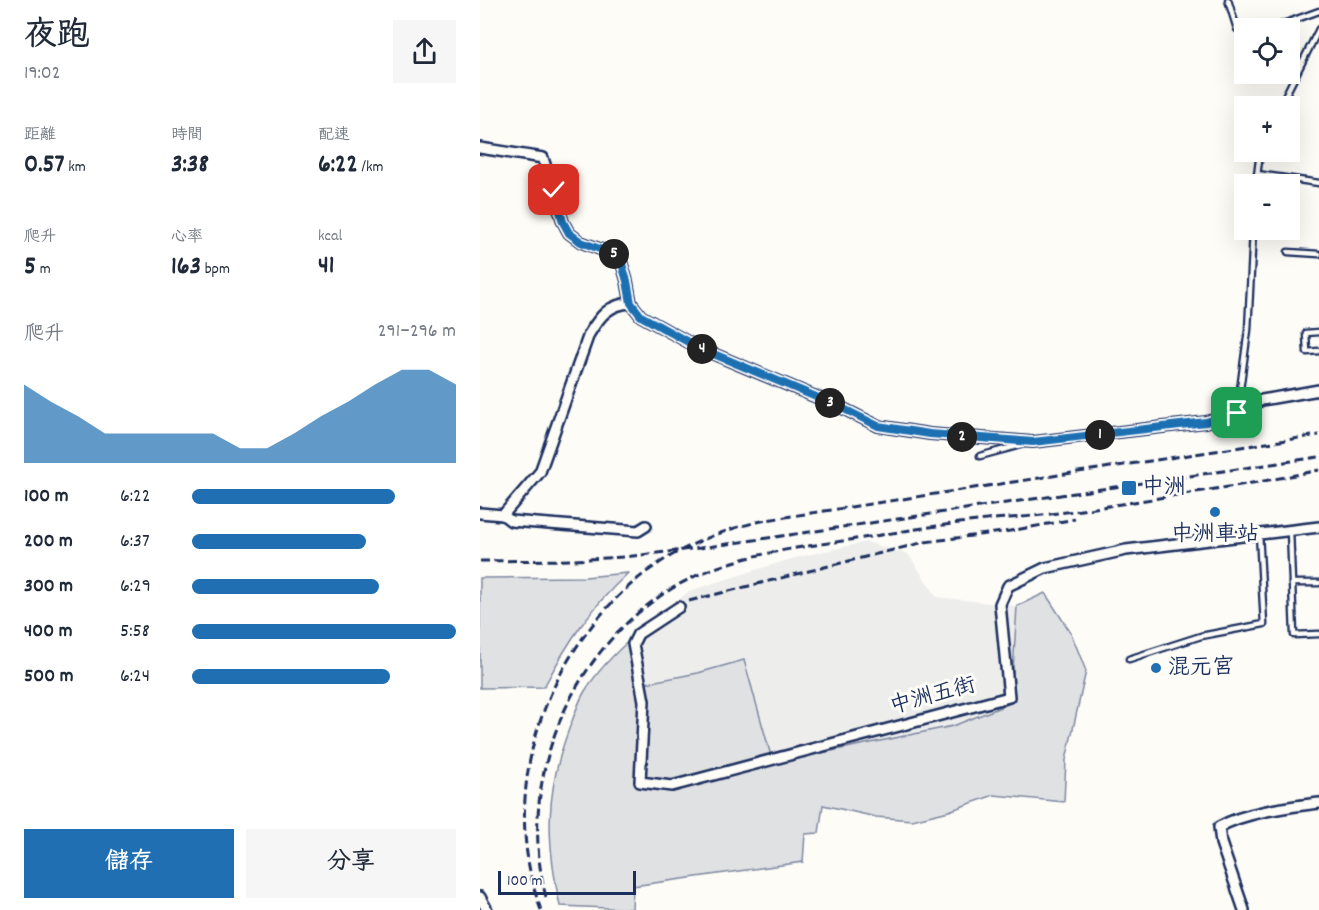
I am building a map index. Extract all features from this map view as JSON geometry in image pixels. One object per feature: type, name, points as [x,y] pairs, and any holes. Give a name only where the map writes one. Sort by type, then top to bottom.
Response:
[{"type":"street","points":[[480,148],[543,158],[563,222],[569,233],[581,242],[613,254],[622,264],[631,303],[641,316],[697,347],[840,407],[878,426],[930,434],[1033,442],[1206,422],[1237,413],[1262,400],[1319,390]]},
{"type":"street","points":[[503,515],[540,472],[589,334],[606,311],[618,304],[631,303]]},
{"type":"street","points":[[480,513],[503,515],[511,521],[638,531],[646,526]]},
{"type":"street","name":"中洲五街","points":[[679,607],[638,634],[633,644],[644,700],[640,782],[672,786],[1009,697],[1000,604],[1008,586],[1045,568],[1126,550],[1319,527]]},
{"type":"street","points":[[1244,910],[1221,843],[1219,827],[1258,814],[1319,803]]},
{"type":"street","points":[[480,897],[487,910]]},
{"type":"lane","points":[[1228,0],[1234,19]]},
{"type":"lane","points":[[1300,18],[1319,12]]},
{"type":"lane","points":[[1285,96],[1319,29]]},
{"type":"lane","points":[[1257,174],[1259,162]]},
{"type":"lane","points":[[1300,180],[1319,183]]},
{"type":"lane","points":[[1237,413],[1248,330],[1252,240]]},
{"type":"lane","points":[[1288,252],[1319,254]]},
{"type":"lane","points":[[1319,332],[1306,333],[1307,352],[1319,351]]},
{"type":"lane","points":[[980,456],[1033,442]]},
{"type":"lane","points":[[1290,530],[1294,635],[1319,634]]},
{"type":"lane","points":[[1129,659],[1201,636],[1264,624],[1259,533]]},
{"type":"lane","points":[[1292,583],[1319,583]]},
{"type":"shaded area","points":[[866,542],[908,554],[937,597],[1017,606],[1011,703],[953,726],[773,763],[744,661],[646,683],[634,636],[689,591],[794,558]]},
{"type":"shaded area","points":[[628,573],[581,626],[544,687],[480,688],[480,578],[585,577]]},
{"type":"shaded area","points":[[1045,593],[1071,633],[1086,671],[1066,760],[1064,802],[994,795],[949,811],[912,820],[876,817],[823,805],[819,833],[805,834],[803,862],[633,886],[632,909],[560,906],[552,860],[550,817],[561,752],[585,691],[608,662],[634,636],[646,683],[698,673],[744,660],[773,763],[953,726],[1011,703],[1017,606]]},
{"type":"railway","points":[[541,910],[529,866],[524,820],[527,775],[537,731],[553,689],[575,649],[602,613],[635,581],[664,560],[731,529],[766,520],[1319,435]]},
{"type":"railway","points":[[480,561],[624,557],[700,548],[1319,457]]},
{"type":"railway","points":[[546,897],[538,849],[539,801],[549,753],[566,708],[590,666],[621,629],[658,598],[700,574],[741,560],[805,547],[942,525],[1089,509],[1319,470]]},
{"type":"railway","points":[[689,601],[925,542],[1010,531],[1075,519]]},
{"type":"place","name":"中洲","points":[[1129,488]]},
{"type":"place","name":"中洲車站","points":[[1215,512]]},
{"type":"place","name":"混元宮","points":[[1156,668]]},
{"type":"route","points":[[554,190],[557,207],[569,233],[581,242],[613,254],[622,264],[631,303],[641,316],[697,347],[840,407],[878,426],[930,434],[1033,442],[1206,422],[1237,413]]}]
